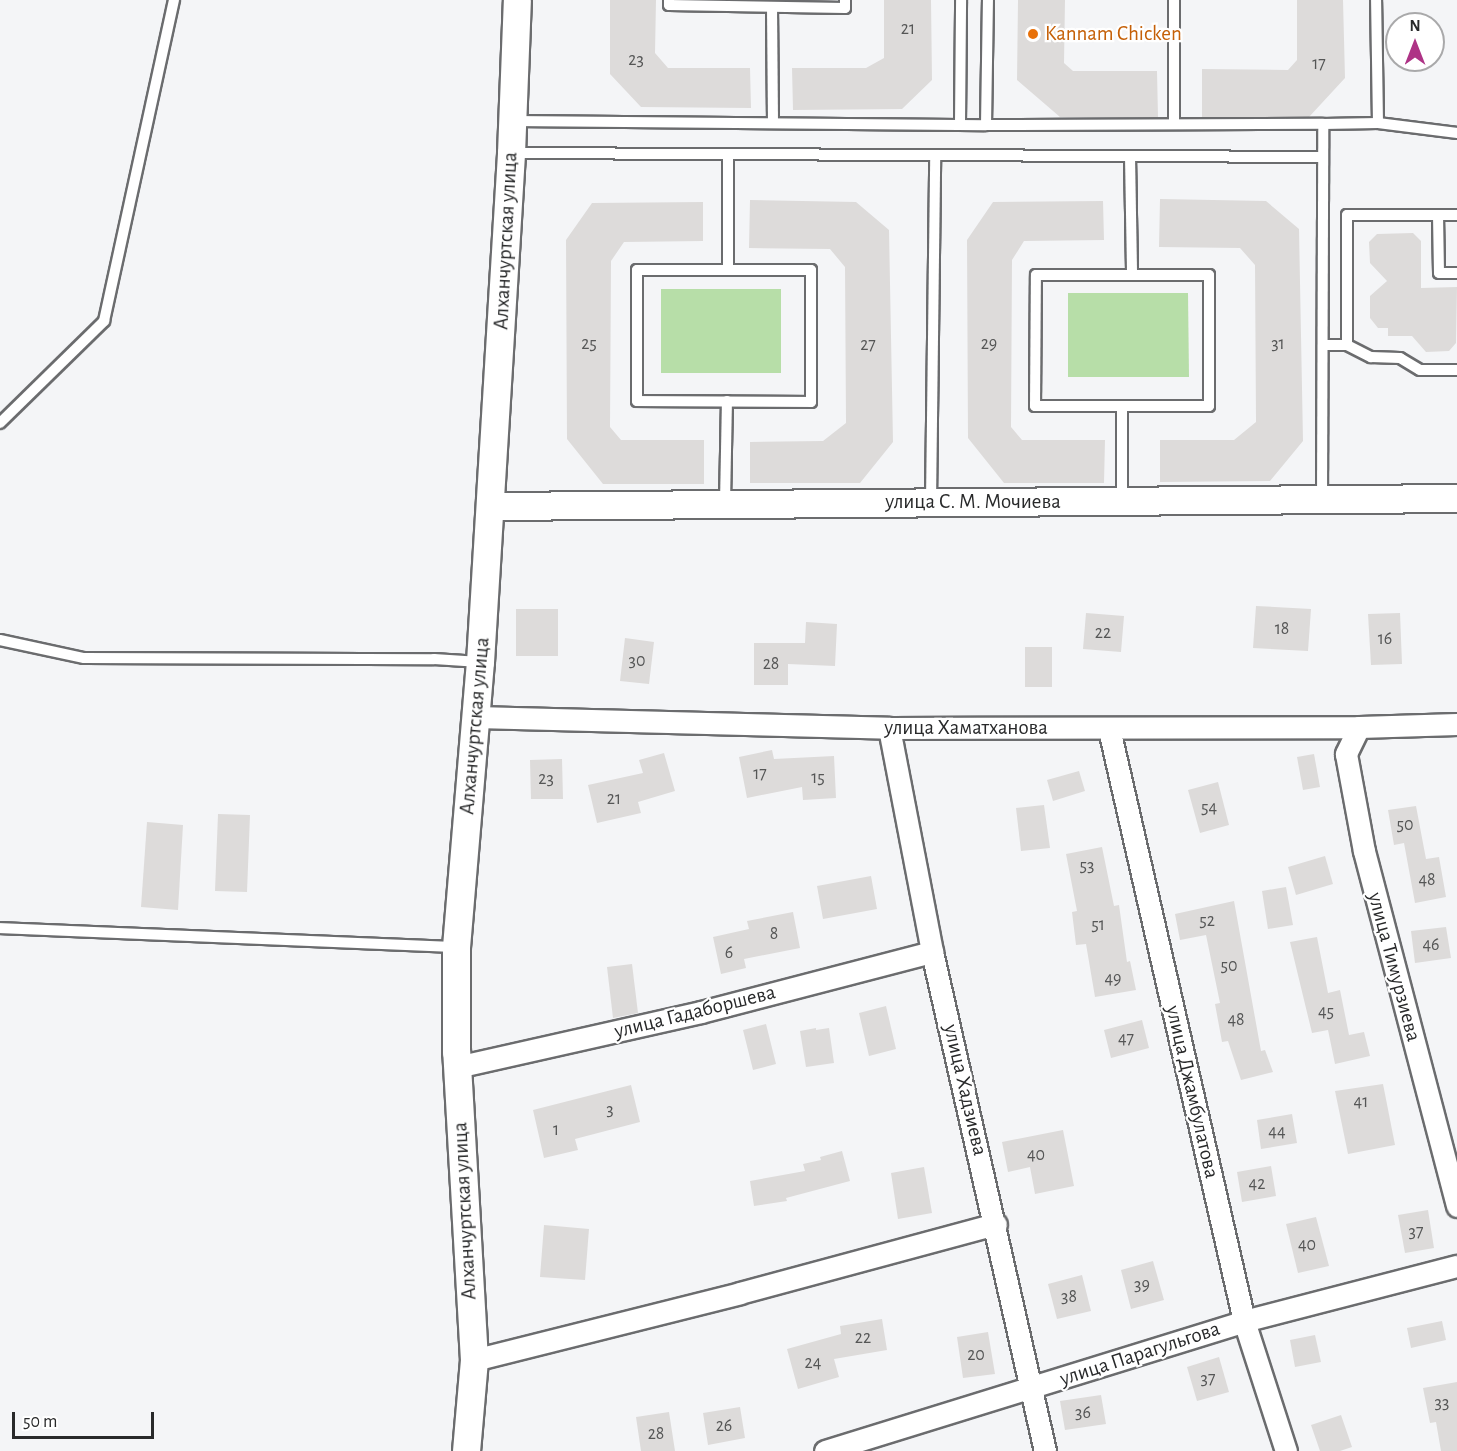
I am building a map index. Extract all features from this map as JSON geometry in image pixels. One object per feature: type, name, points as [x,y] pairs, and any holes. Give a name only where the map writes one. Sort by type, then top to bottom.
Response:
[{"type":"street","name":"Алханчуртская улица","points":[[466,1451],[474,1360],[457,1067],[456,947],[480,662],[513,121],[517,0]]},
{"type":"street","name":"улица С. М. Мочиева","points":[[490,506],[1457,498]]},
{"type":"street","name":"улица Хаматханова","points":[[476,717],[890,728],[1109,729],[1457,724]]},
{"type":"street","name":"улица Тимурзиева","points":[[1359,727],[1346,754],[1364,851],[1457,1206]]},
{"type":"street","name":"улица Хадзиева","points":[[890,728],[932,952],[996,1224],[1045,1451]]},
{"type":"street","name":"улица Джамбулатова","points":[[1109,729],[1244,1321],[1286,1451]]},
{"type":"street","name":"улица Гадаборшева","points":[[457,1067],[700,1012],[932,952]]},
{"type":"street","points":[[474,1360],[741,1293],[996,1224]]},
{"type":"street","name":"улица Парагульгова","points":[[825,1451],[1244,1321],[1457,1266]]},
{"type":"lane","points":[[0,423],[104,321],[174,0]]},
{"type":"lane","points":[[669,0],[669,5],[845,8],[845,0]]},
{"type":"lane","points":[[960,124],[961,0]]},
{"type":"lane","points":[[986,124],[988,0]]},
{"type":"lane","points":[[1174,0],[1174,124]]},
{"type":"lane","points":[[1377,0],[1378,123]]},
{"type":"lane","points":[[772,7],[773,123]]},
{"type":"lane","points":[[513,121],[960,124],[1378,123],[1457,133]]},
{"type":"lane","points":[[1322,499],[1323,124]]},
{"type":"lane","points":[[511,153],[1323,157]]},
{"type":"lane","points":[[728,155],[728,270]]},
{"type":"lane","points":[[931,502],[934,156]]},
{"type":"lane","points":[[1130,156],[1132,275]]},
{"type":"lane","points":[[1347,345],[1347,215],[1457,215]]},
{"type":"lane","points":[[1438,215],[1438,273],[1457,273]]},
{"type":"lane","points":[[637,270],[728,270],[811,270],[811,402],[637,401],[637,270]]},
{"type":"lane","points":[[1036,275],[1132,275],[1209,275],[1209,406],[1035,406],[1036,275]]},
{"type":"lane","points":[[1323,345],[1347,345],[1371,357],[1400,358],[1420,370],[1457,370]]},
{"type":"lane","points":[[725,504],[727,401]]},
{"type":"lane","points":[[1122,406],[1122,501]]},
{"type":"lane","points":[[0,640],[84,657],[434,659],[480,662]]},
{"type":"lane","points":[[0,928],[456,947]]},
{"type":"green space","points":[[661,289],[781,289],[781,373],[661,373]]},
{"type":"green space","points":[[1068,293],[1188,293],[1189,377],[1068,377]]},
{"type":"building","points":[[610,0],[656,0],[655,53],[668,68],[750,68],[751,108],[641,107],[610,74]]},
{"type":"building","points":[[884,0],[931,0],[932,80],[902,109],[793,110],[792,68],[866,68],[884,58]]},
{"type":"building","points":[[1018,0],[1065,0],[1064,63],[1073,71],[1157,71],[1158,117],[1060,117],[1017,80]]},
{"type":"building","points":[[1297,0],[1343,0],[1345,78],[1309,117],[1202,117],[1202,69],[1288,70],[1297,60]]},
{"type":"building","points":[[1160,199],[1266,201],[1299,229],[1303,441],[1270,481],[1160,482],[1160,440],[1234,440],[1256,422],[1255,265],[1240,248],[1159,247]]},
{"type":"building","points":[[750,200],[856,202],[889,230],[893,442],[860,483],[750,483],[750,442],[823,441],[846,423],[845,267],[830,249],[749,248]]},
{"type":"building","points":[[1103,201],[1104,240],[1024,241],[1012,260],[1011,427],[1022,440],[1105,440],[1104,483],[1004,483],[968,438],[967,240],[993,202]]},
{"type":"building","points":[[703,202],[703,241],[624,242],[611,261],[610,427],[621,440],[704,440],[704,484],[603,484],[567,439],[566,240],[592,203]]},
{"type":"building","points":[[1413,233],[1421,241],[1421,288],[1457,287],[1456,343],[1449,351],[1426,352],[1412,336],[1388,336],[1388,328],[1378,328],[1370,318],[1370,296],[1387,281],[1370,263],[1369,242],[1377,234]]},
{"type":"building","points":[[1256,606],[1311,609],[1308,651],[1253,648]]},
{"type":"building","points":[[516,609],[558,609],[558,656],[516,656]]},
{"type":"building","points":[[1086,613],[1124,616],[1121,652],[1083,649]]},
{"type":"building","points":[[1400,613],[1402,664],[1371,665],[1368,614]]},
{"type":"building","points":[[806,622],[837,624],[835,666],[788,664],[788,685],[754,685],[754,643],[805,643]]},
{"type":"building","points":[[625,638],[654,642],[649,684],[620,681]]},
{"type":"building","points":[[1025,647],[1052,647],[1052,687],[1025,687]]},
{"type":"building","points":[[772,750],[774,759],[834,756],[836,798],[803,800],[802,787],[747,798],[739,757]]},
{"type":"building","points":[[664,753],[675,791],[638,802],[641,813],[597,823],[588,785],[643,773],[639,760]]},
{"type":"building","points":[[1314,754],[1320,787],[1303,790],[1297,757]]},
{"type":"building","points":[[562,759],[563,799],[531,799],[530,760]]},
{"type":"building","points":[[1079,771],[1085,791],[1053,801],[1047,780]]},
{"type":"building","points":[[1218,782],[1229,825],[1200,833],[1188,790]]},
{"type":"building","points":[[1044,805],[1050,848],[1021,851],[1016,808]]},
{"type":"building","points":[[1416,806],[1426,859],[1439,857],[1446,897],[1415,903],[1404,843],[1394,845],[1388,810]]},
{"type":"building","points":[[218,814],[250,815],[247,892],[215,891]]},
{"type":"building","points":[[147,822],[183,825],[178,910],[141,907]]},
{"type":"building","points":[[1102,847],[1114,906],[1119,905],[1127,962],[1130,961],[1136,990],[1095,997],[1086,944],[1076,945],[1072,912],[1077,911],[1066,854]]},
{"type":"building","points":[[1325,856],[1333,884],[1296,895],[1288,867]]},
{"type":"building","points":[[871,876],[877,909],[823,919],[817,886]]},
{"type":"building","points":[[1286,887],[1293,925],[1268,929],[1262,891]]},
{"type":"building","points":[[1234,901],[1261,1051],[1265,1050],[1273,1072],[1241,1080],[1228,1041],[1222,1042],[1215,1004],[1220,1003],[1206,935],[1180,940],[1175,914]]},
{"type":"building","points":[[793,912],[800,948],[744,959],[746,968],[721,974],[713,937],[749,929],[747,921]]},
{"type":"building","points":[[1446,927],[1451,958],[1415,963],[1411,931]]},
{"type":"building","points":[[1317,937],[1328,993],[1340,990],[1349,1035],[1364,1032],[1370,1056],[1335,1064],[1328,1030],[1312,1033],[1290,942]]},
{"type":"building","points":[[632,964],[638,1013],[613,1018],[607,967]]},
{"type":"building","points":[[886,1006],[896,1049],[869,1056],[859,1013]]},
{"type":"building","points":[[1142,1020],[1149,1048],[1111,1058],[1104,1030]]},
{"type":"building","points":[[766,1024],[776,1064],[753,1070],[743,1030]]},
{"type":"building","points":[[816,1028],[816,1030],[829,1028],[834,1063],[806,1067],[800,1031]]},
{"type":"building","points":[[1383,1084],[1395,1145],[1348,1154],[1335,1091]]},
{"type":"building","points":[[631,1085],[640,1122],[575,1139],[578,1150],[544,1158],[533,1110]]},
{"type":"building","points":[[1292,1114],[1297,1143],[1261,1149],[1257,1120]]},
{"type":"building","points":[[1063,1130],[1074,1186],[1035,1194],[1030,1167],[1008,1172],[1002,1142]]},
{"type":"building","points":[[842,1151],[850,1181],[786,1198],[787,1201],[754,1206],[750,1181],[805,1171],[803,1164],[821,1160],[820,1157]]},
{"type":"building","points":[[1271,1166],[1276,1196],[1242,1202],[1237,1172]]},
{"type":"building","points":[[924,1167],[932,1213],[898,1219],[891,1173]]},
{"type":"building","points":[[1428,1210],[1434,1248],[1405,1253],[1398,1215]]},
{"type":"building","points":[[1316,1217],[1329,1266],[1298,1273],[1286,1224]]},
{"type":"building","points":[[544,1225],[589,1229],[585,1280],[540,1277]]},
{"type":"building","points":[[1153,1261],[1164,1300],[1131,1309],[1121,1270]]},
{"type":"building","points":[[1082,1275],[1091,1311],[1057,1319],[1048,1284]]},
{"type":"building","points":[[882,1319],[887,1350],[834,1359],[839,1377],[798,1389],[787,1349],[841,1334],[840,1326]]},
{"type":"building","points":[[1442,1321],[1446,1340],[1411,1348],[1407,1328]]},
{"type":"building","points":[[988,1332],[995,1374],[963,1378],[957,1337]]},
{"type":"building","points":[[1315,1335],[1321,1362],[1295,1367],[1290,1340]]},
{"type":"building","points":[[1219,1357],[1229,1392],[1197,1401],[1187,1367]]},
{"type":"building","points":[[1457,1382],[1457,1451],[1441,1451],[1436,1422],[1430,1423],[1423,1388]]},
{"type":"building","points":[[1101,1395],[1106,1424],[1065,1430],[1060,1401]]},
{"type":"building","points":[[740,1407],[745,1438],[708,1445],[703,1413]]},
{"type":"building","points":[[669,1412],[675,1451],[641,1451],[636,1417]]},
{"type":"building","points":[[1341,1415],[1352,1447],[1340,1451],[1320,1451],[1311,1425]]},
{"type":"place","name":"Kannam Chicken","points":[[1033,34]]}]
